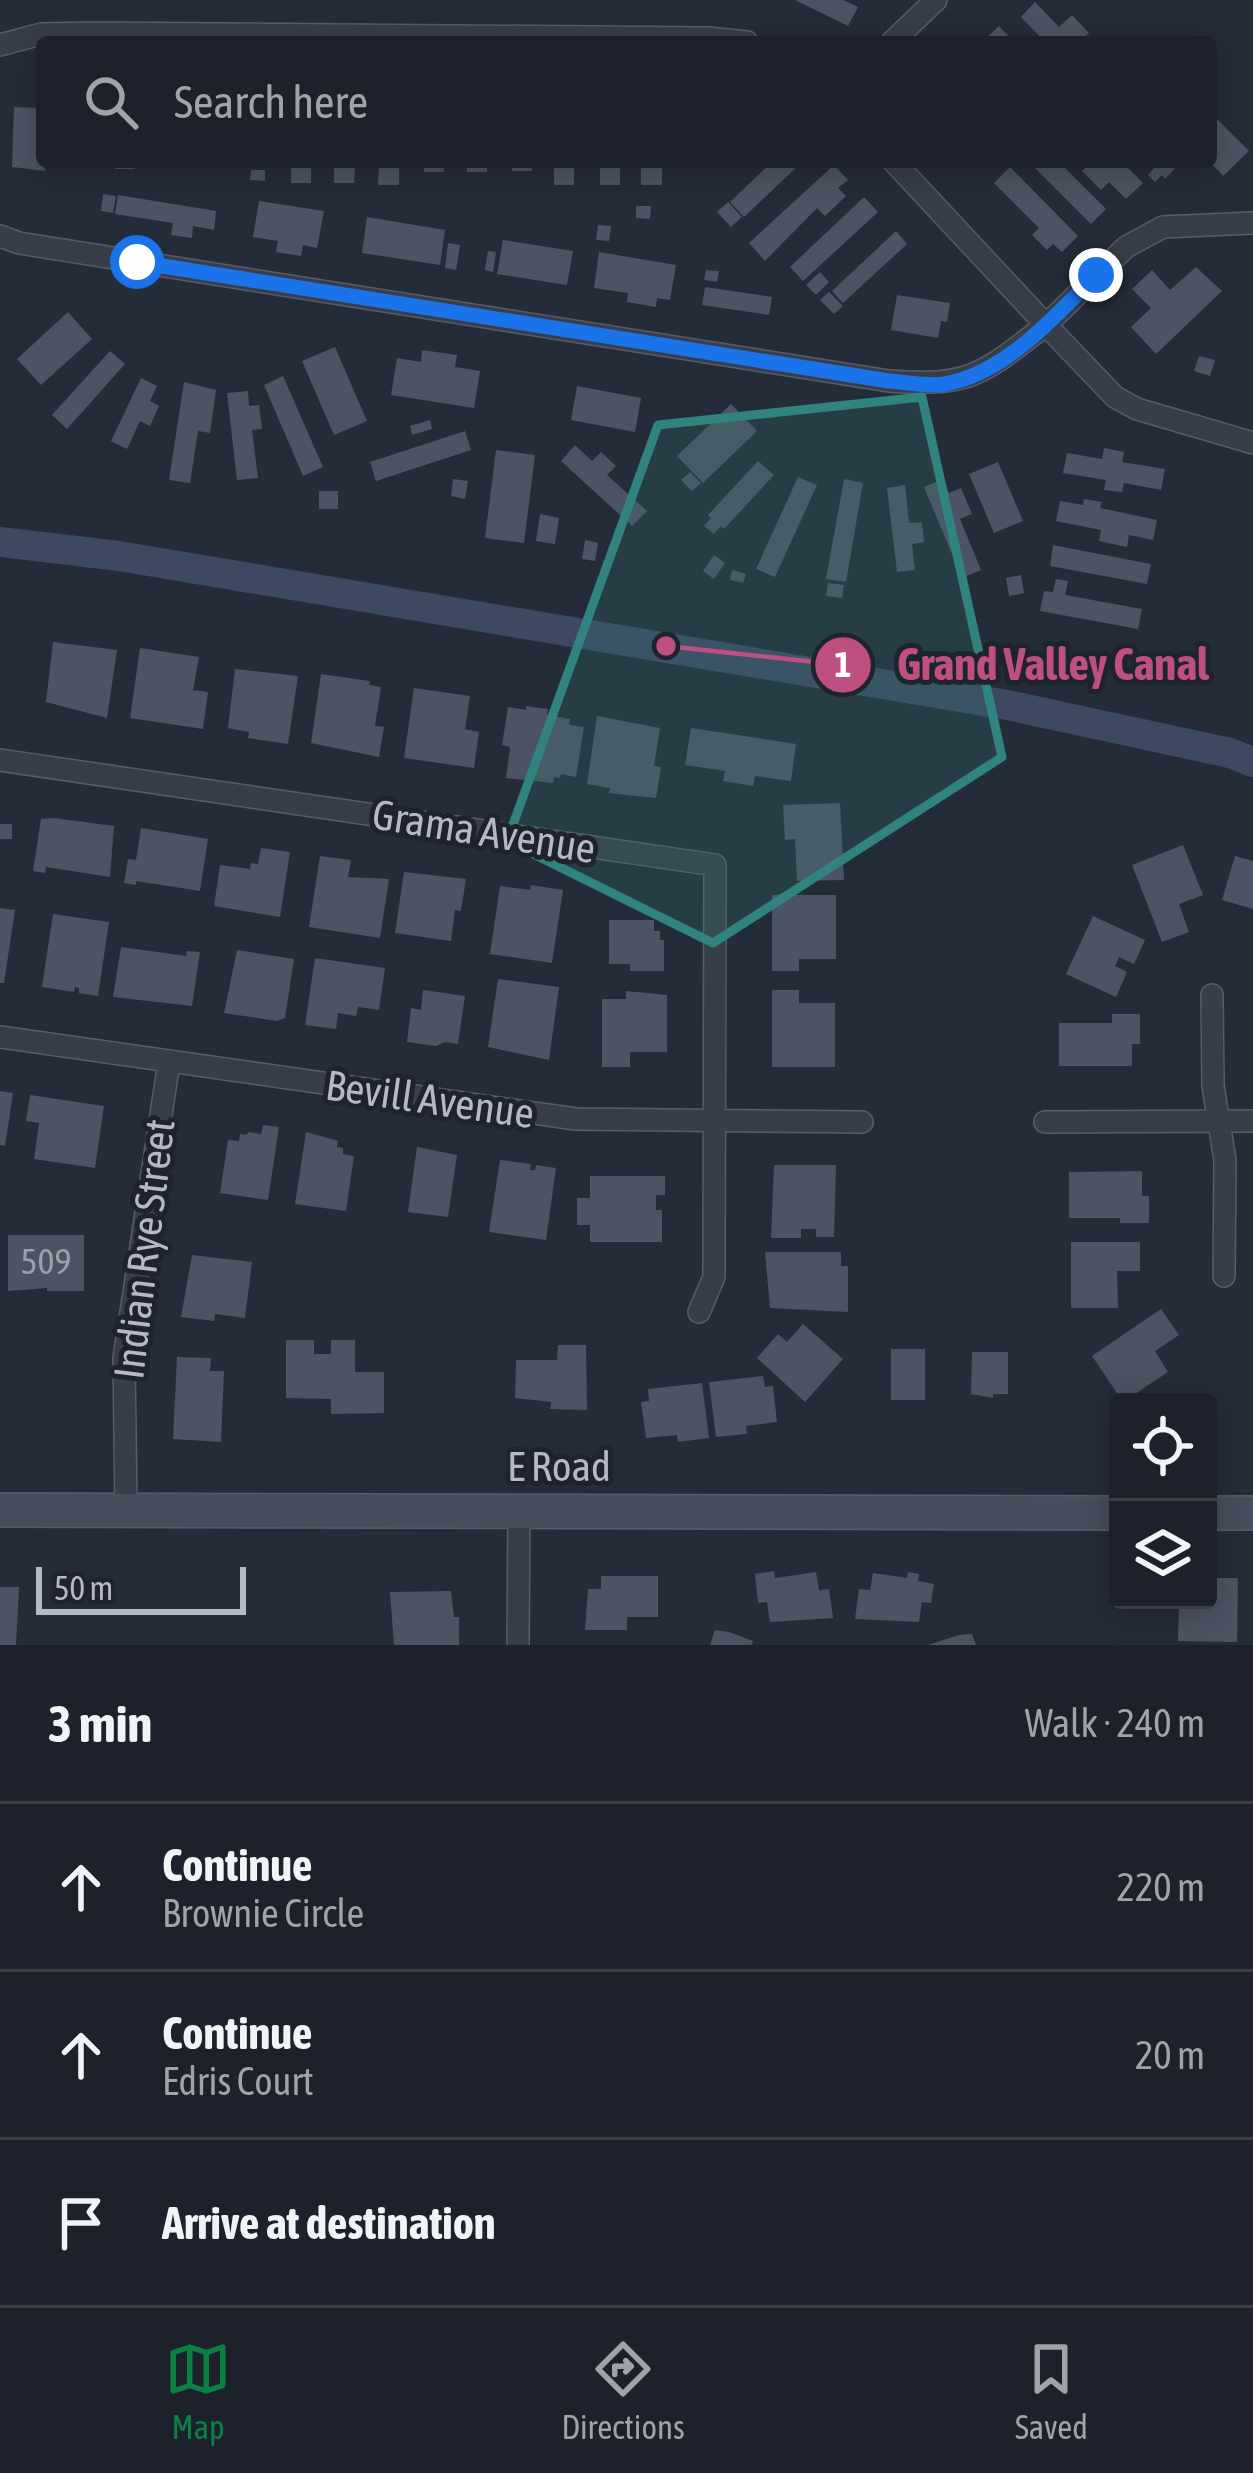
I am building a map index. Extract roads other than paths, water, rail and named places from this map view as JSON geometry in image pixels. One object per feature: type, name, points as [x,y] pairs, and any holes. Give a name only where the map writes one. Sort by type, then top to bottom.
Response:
[{"type":"street","points":[[898,36],[936,0]]},
{"type":"street","points":[[0,45],[41,34],[451,36]]},
{"type":"street","points":[[899,168],[1115,397],[1137,409],[1253,443]]},
{"type":"street","points":[[0,236],[301,289],[889,381],[942,385],[986,371],[1046,325],[1126,247],[1163,227],[1253,223]]},
{"type":"street","name":"Grama Avenue","points":[[0,760],[715,866],[715,1121]]},
{"type":"street","points":[[1212,995],[1213,1086],[1225,1160],[1224,1276]]},
{"type":"street","name":"Bevill Avenue","points":[[0,1037],[576,1119],[862,1122]]},
{"type":"street","name":"Indian Rye Street","points":[[126,1510],[124,1358],[169,1062]]},
{"type":"street","points":[[699,1312],[714,1277],[715,1121]]},
{"type":"street","points":[[1045,1122],[1253,1121]]},
{"type":"street","name":"E Road","points":[[0,1510],[1109,1513]]},
{"type":"street","points":[[518,1645],[519,1510]]},
{"type":"street","points":[[1217,1513],[1253,1513]]},
{"type":"waterway","points":[[0,542],[119,556],[1007,705],[1253,762]]},
{"type":"place","name":"Grand Valley Canal","points":[[666,646]]}]
